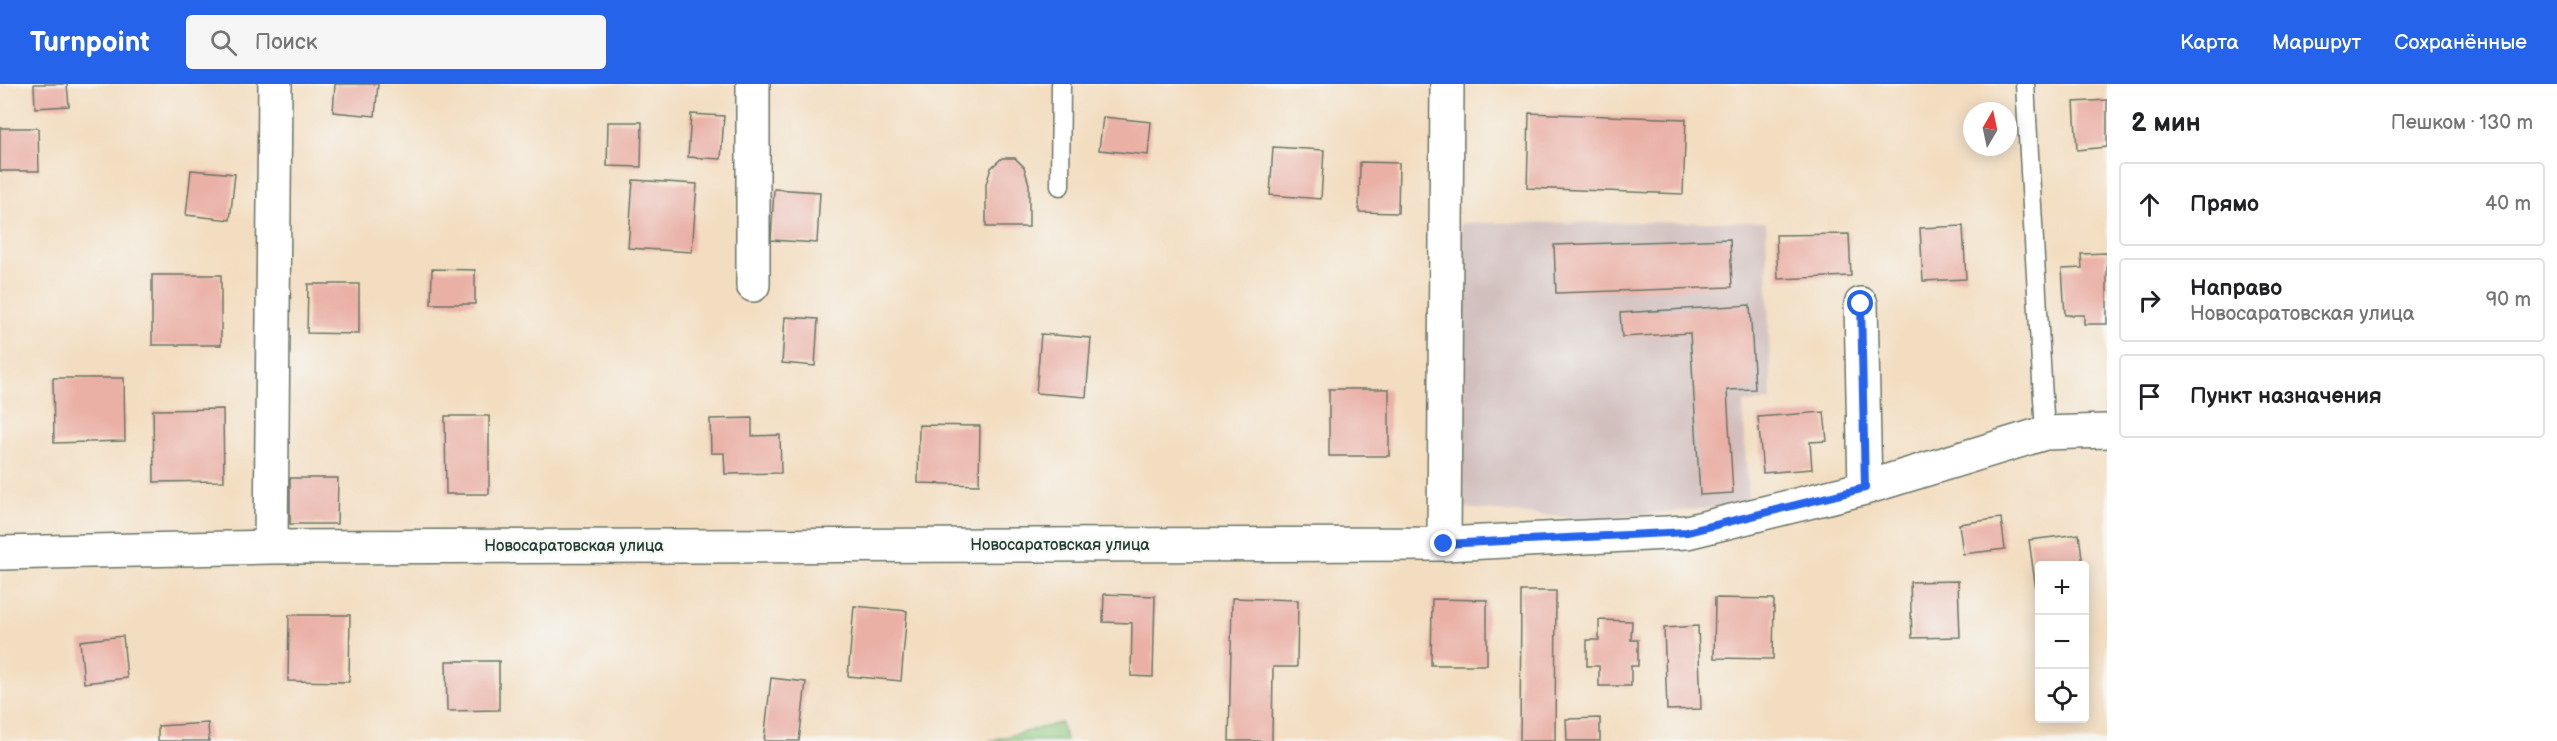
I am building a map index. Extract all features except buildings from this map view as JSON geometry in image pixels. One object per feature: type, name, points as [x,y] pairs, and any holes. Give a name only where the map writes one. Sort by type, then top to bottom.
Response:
[{"type":"street","points":[[271,547],[275,84]]},
{"type":"street","points":[[753,84],[753,285]]},
{"type":"street","points":[[1444,544],[1448,84]]},
{"type":"street","points":[[1861,304],[1865,488]]},
{"type":"street","name":"Новосаратовская улица","points":[[0,553],[271,547],[1444,544],[1687,532],[1865,488],[2044,433],[2107,431]]},
{"type":"lane","points":[[1060,186],[1061,84]]},
{"type":"lane","points":[[2025,84],[2044,433]]},
{"type":"shaded area","points":[[1766,222],[1771,401],[1743,403],[1748,504],[1594,520],[1463,508],[1460,223]]},
{"type":"green space","points":[[1061,723],[1066,741],[989,741]]},
{"type":"route","points":[[1444,544],[1687,532],[1865,488],[1861,304]]}]
